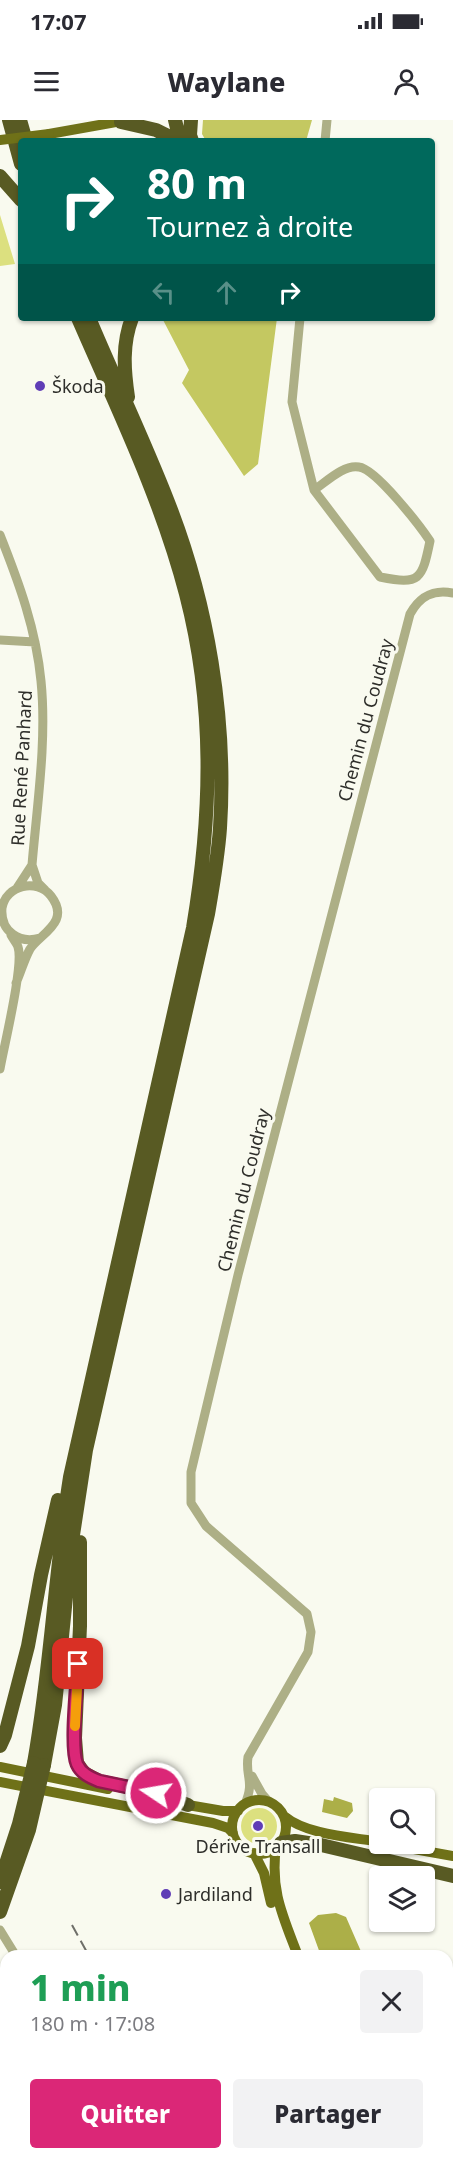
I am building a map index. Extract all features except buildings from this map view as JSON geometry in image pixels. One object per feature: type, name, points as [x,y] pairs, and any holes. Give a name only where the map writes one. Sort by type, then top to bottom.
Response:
[{"type":"highway","points":[[9,120],[18,153]]},
{"type":"highway","points":[[20,120],[25,138]]},
{"type":"highway","points":[[175,120],[178,138]]},
{"type":"highway","points":[[191,120],[191,138]]},
{"type":"highway","points":[[124,121],[156,130],[173,138]]},
{"type":"highway","points":[[0,176],[18,197]]},
{"type":"highway","points":[[0,1912],[29,1830],[39,1764],[59,1552],[70,1477],[194,928],[202,873],[208,795],[205,708],[200,666],[186,595],[157,505],[79,321]]},
{"type":"highway","points":[[0,1882],[39,1764],[54,1705],[71,1548],[86,1450],[208,914],[220,828],[220,753],[212,665],[205,627],[186,554],[169,504],[90,321]]},
{"type":"highway","points":[[130,414],[124,371],[127,336],[131,321]]},
{"type":"highway","points":[[86,1450],[79,1557],[80,1626],[75,1757],[80,1769],[90,1777],[156,1793],[188,1805]]},
{"type":"highway","points":[[0,1746],[5,1735],[28,1646],[58,1498],[70,1477]]},
{"type":"highway","points":[[279,1845],[295,1841],[312,1843],[453,1876]]},
{"type":"main road","points":[[0,140],[124,121]]},
{"type":"main road","points":[[0,1767],[223,1811],[241,1808],[259,1800],[278,1807],[291,1822],[311,1829],[369,1840]]},
{"type":"main road","points":[[0,1782],[213,1823],[228,1828],[240,1845],[254,1853],[264,1873],[272,1906],[290,1950]]},
{"type":"main road","points":[[233,1833],[233,1821],[241,1808]]},
{"type":"main road","points":[[284,1816],[286,1830],[279,1845],[274,1869],[276,1896],[296,1950]]},
{"type":"main road","points":[[254,1853],[270,1851],[279,1845]]},
{"type":"main road","points":[[435,1853],[453,1856]]},
{"type":"street","points":[[325,138],[327,120]]},
{"type":"street","points":[[300,321],[292,402],[314,490],[380,577],[406,582],[417,578],[422,571],[430,541],[421,527],[374,475],[360,466],[345,469],[314,490]]},
{"type":"street","name":"Rue René Panhard","points":[[0,535],[21,588],[35,642],[41,680],[43,731],[32,865],[38,883],[45,890]]},
{"type":"street","name":"Chemin du Coudray","points":[[241,1808],[250,1792],[248,1757],[308,1652],[309,1623],[307,1614],[206,1526],[191,1503],[191,1472],[250,1230],[410,614],[416,603],[430,593],[453,593]]},
{"type":"street","points":[[0,640],[35,642]]},
{"type":"street","name":"Rue René Panhard","points":[[17,888],[32,865]]},
{"type":"street","points":[[0,1069],[16,983],[18,947],[5,928],[1,904],[9,893],[17,888],[33,885],[45,890],[52,897],[57,914],[51,930],[31,948],[16,983]]},
{"type":"street","points":[[5,928],[22,940],[32,941],[40,938]]},
{"type":"street","points":[[249,1771],[268,1802]]},
{"type":"street","points":[[0,1930],[12,1950]]},
{"type":"green space","points":[[203,120],[312,120],[307,138],[204,138],[202,134]]},
{"type":"green space","points":[[0,215],[15,264],[0,266]]},
{"type":"green space","points":[[164,321],[277,321],[258,464],[244,476],[182,383],[189,370]]},
{"type":"green space","points":[[259,1808],[271,1814],[277,1826],[271,1838],[259,1844],[247,1838],[241,1826],[247,1814]]},
{"type":"shaded area","points":[[334,1797],[352,1803],[353,1811],[347,1818],[322,1812],[324,1799],[333,1801]]},
{"type":"shaded area","points":[[336,1913],[346,1917],[360,1950],[319,1950],[309,1923],[318,1915]]},
{"type":"railway","points":[[72,1925],[86,1950]]},
{"type":"slow traffic","points":[[75,1726],[77,1689]]},
{"type":"place","name":"Škoda","points":[[40,386]]},
{"type":"place","name":"Dérive Transall","points":[[258,1826]]},
{"type":"place","name":"Jardiland","points":[[166,1894]]},
{"type":"route","points":[[78,1664],[75,1757],[80,1769],[99,1781],[156,1793]]}]
